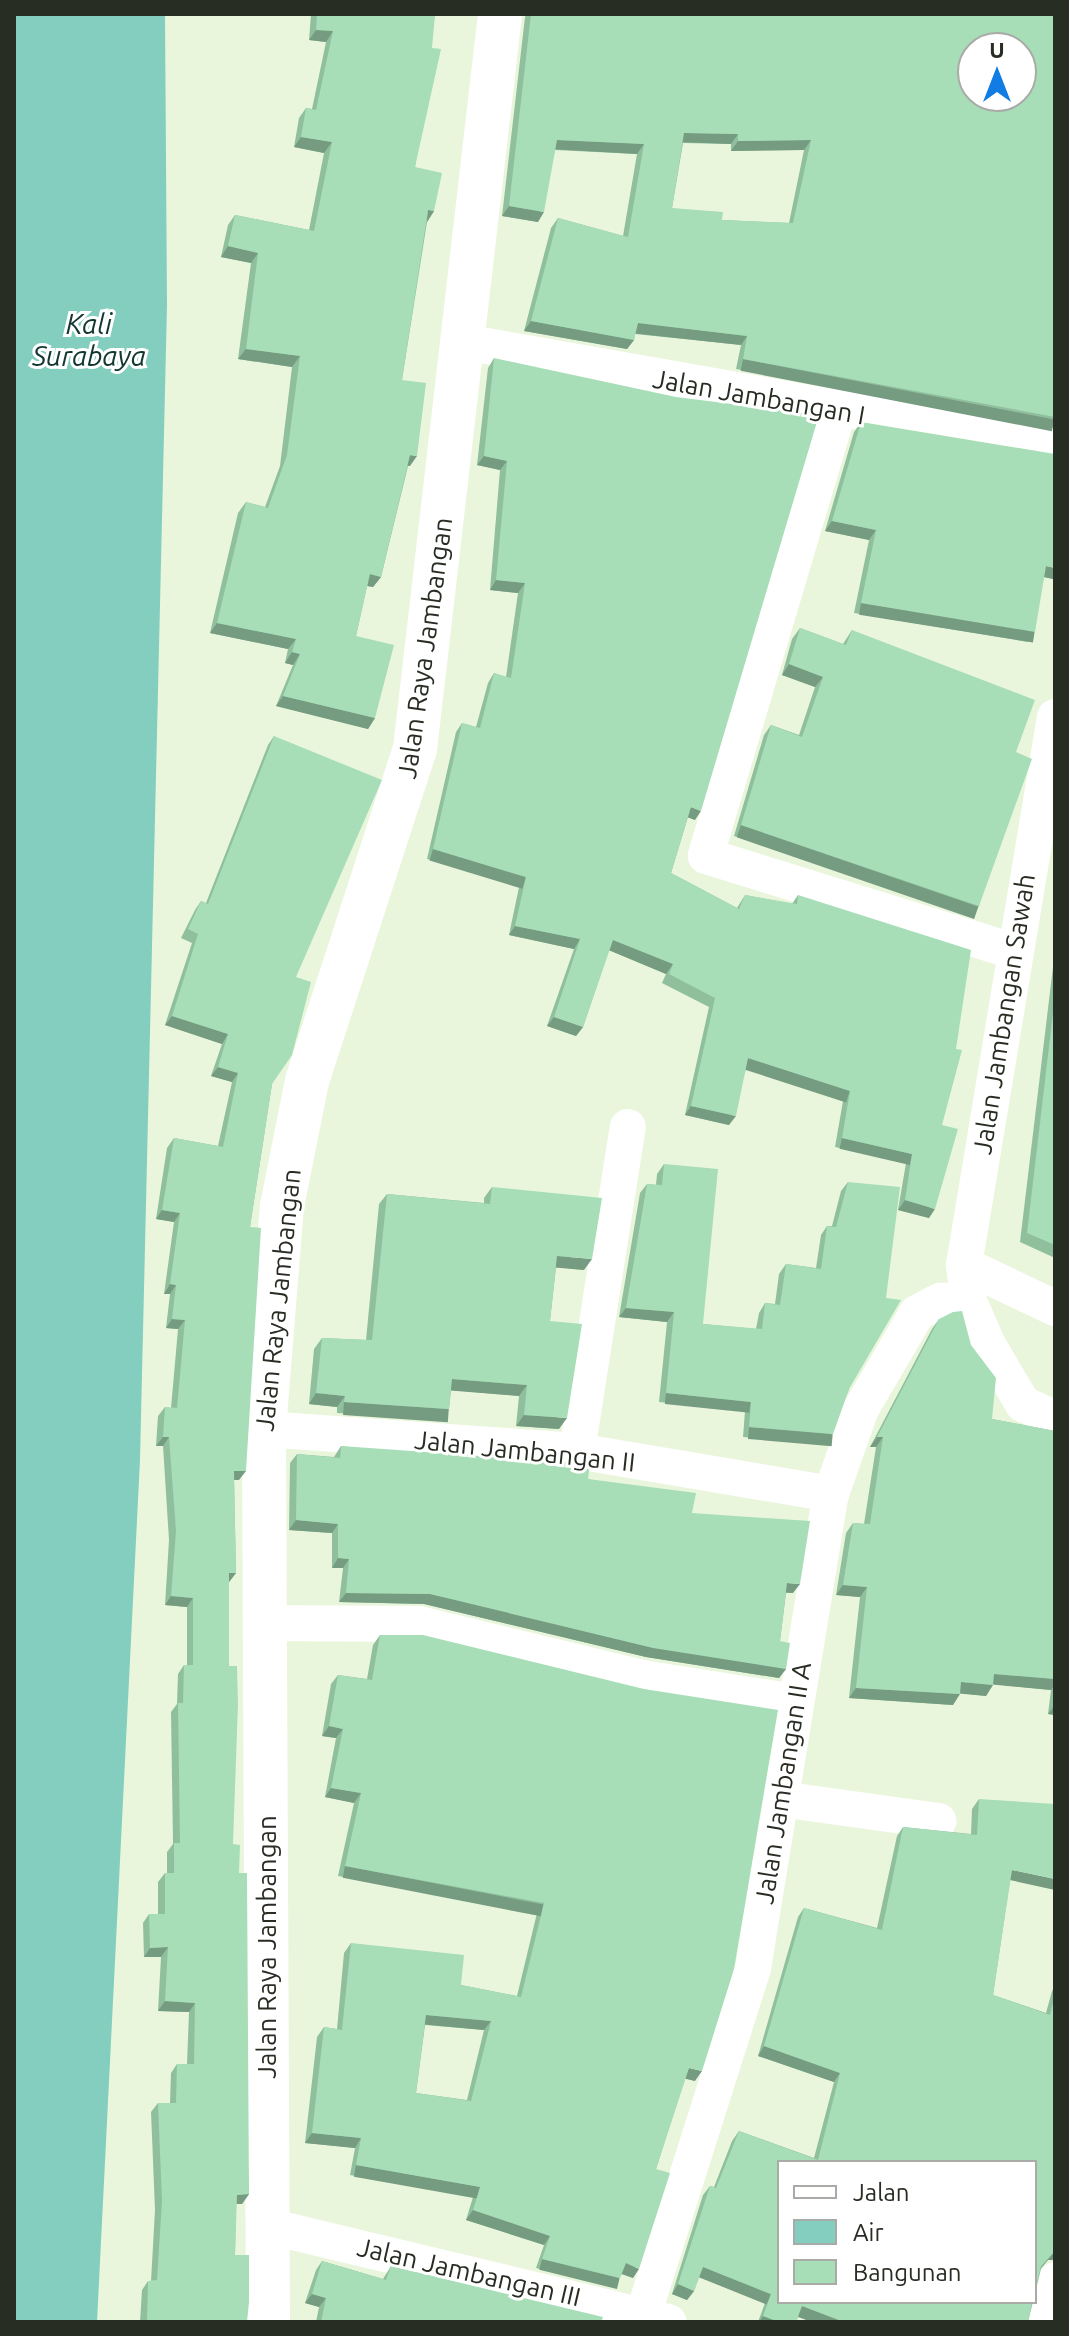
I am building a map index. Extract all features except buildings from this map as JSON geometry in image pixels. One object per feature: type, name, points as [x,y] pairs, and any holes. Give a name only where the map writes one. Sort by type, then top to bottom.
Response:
[{"type":"main road","name":"Jalan Raya Jambangan","points":[[268,2322],[264,1429],[282,1206],[307,1081],[415,749],[500,14]]},
{"type":"street","name":"Jalan Jambangan I","points":[[464,342],[838,412],[1055,446]]},
{"type":"street","points":[[838,412],[706,856],[1013,951]]},
{"type":"street","name":"Jalan Jambangan Sawah","points":[[966,1282],[1013,951],[1055,717]]},
{"type":"street","points":[[577,1451],[628,1127]]},
{"type":"street","points":[[966,1282],[1055,1308]]},
{"type":"street","points":[[966,1282],[1023,1404],[1055,1418]]},
{"type":"street","name":"Jalan Jambangan II A","points":[[656,2317],[753,1968],[831,1494],[861,1409],[917,1313],[966,1282]]},
{"type":"street","name":"Jalan Jambangan II","points":[[264,1429],[577,1451],[831,1494]]},
{"type":"street","points":[[265,1623],[419,1624],[642,1678],[796,1702]]},
{"type":"street","points":[[780,1799],[938,1821]]},
{"type":"street","name":"Jalan Jambangan III","points":[[268,2226],[656,2317]]},
{"type":"street","points":[[1045,2322],[1055,2280]]},
{"type":"water","name":"Kali Surabaya","points":[[14,14],[165,14],[167,305],[140,1460],[97,2322],[14,2322]]}]
